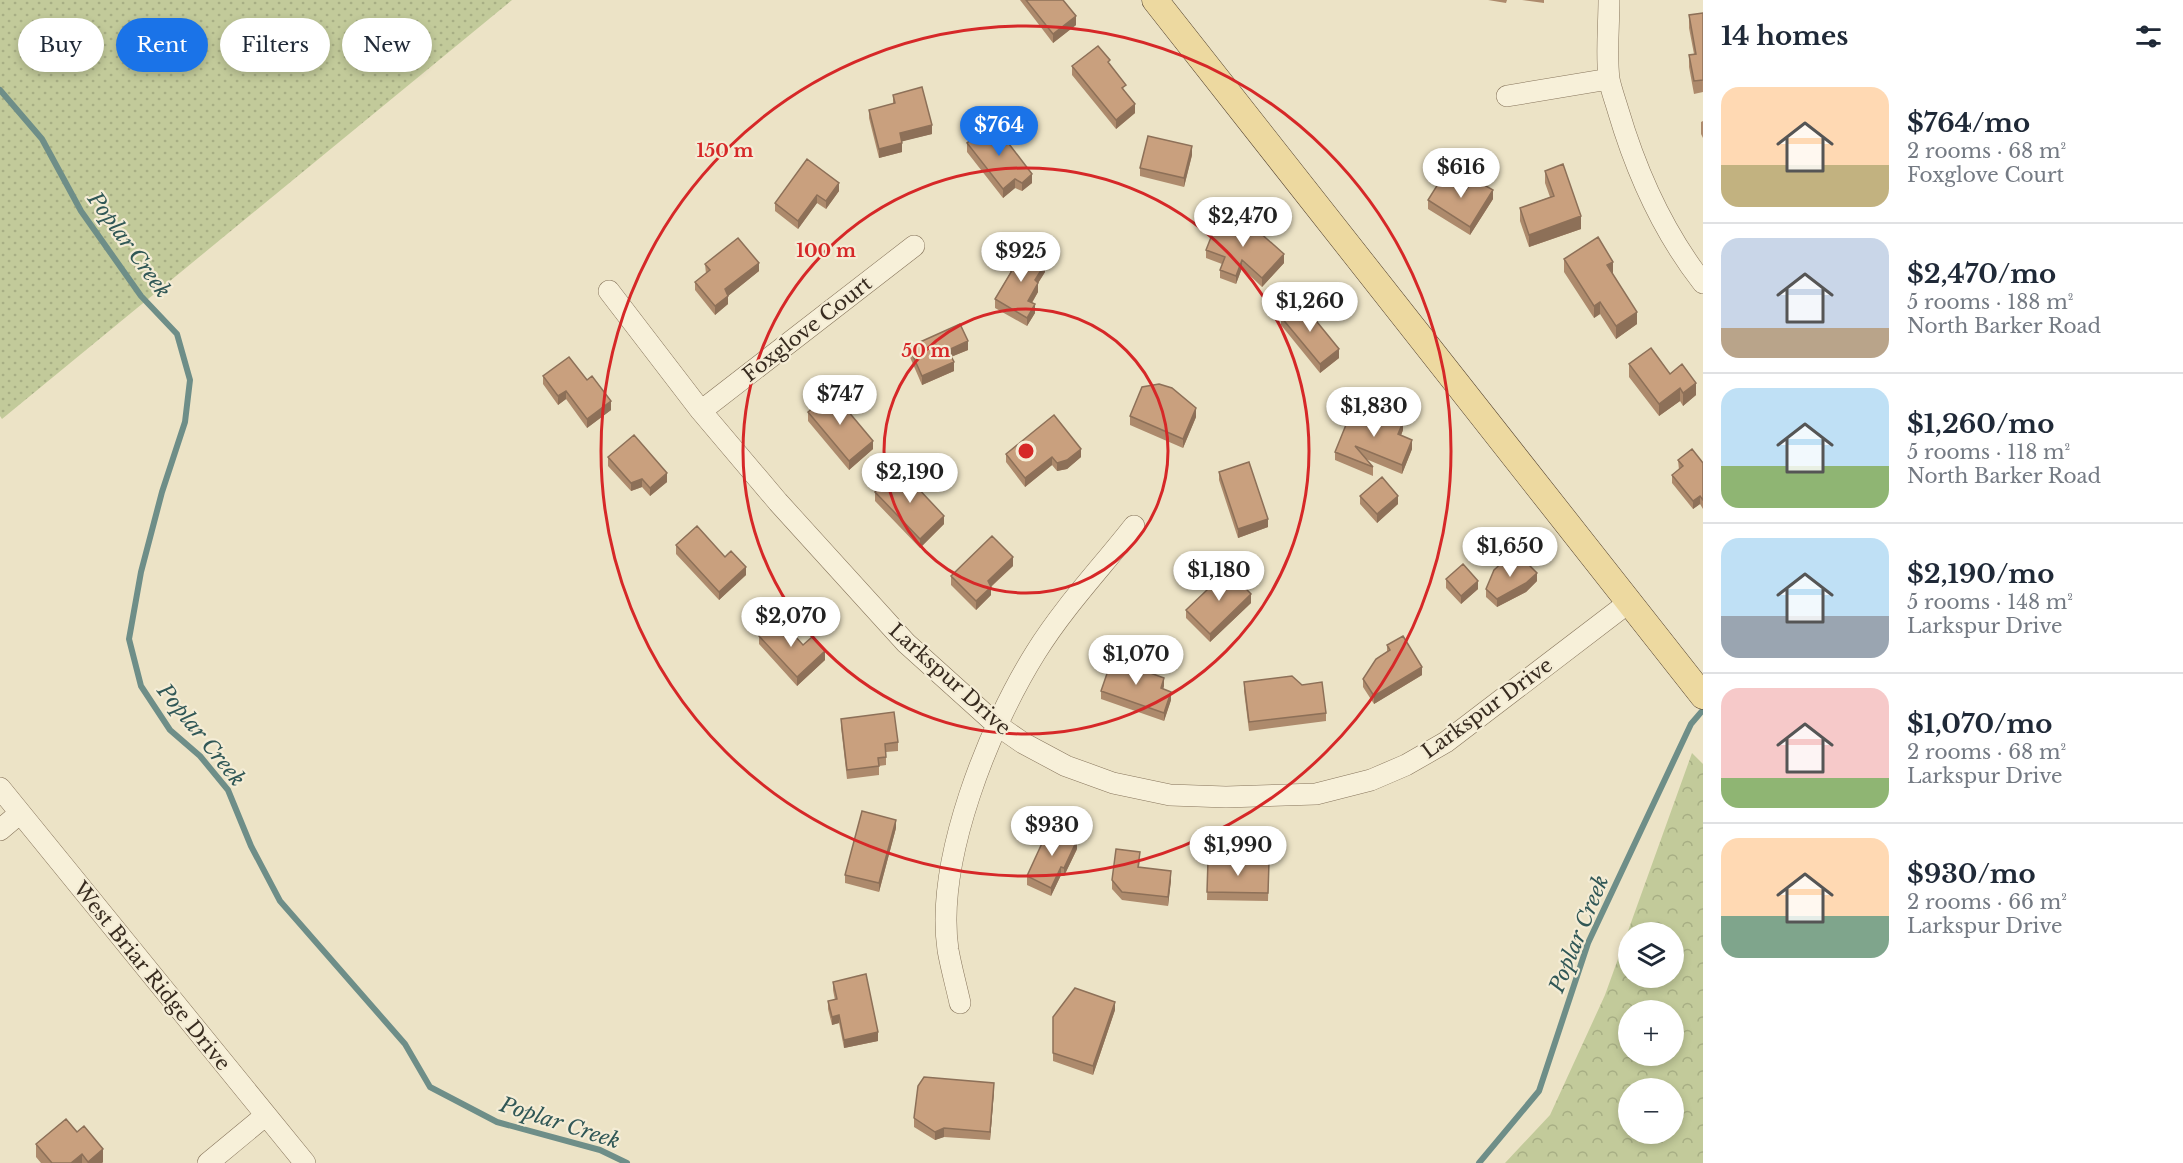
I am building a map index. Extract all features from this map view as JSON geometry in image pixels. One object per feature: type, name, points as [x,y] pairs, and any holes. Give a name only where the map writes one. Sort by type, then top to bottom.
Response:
[{"type":"main road","points":[[1155,0],[1702,695]]},
{"type":"street","points":[[1609,0],[1609,79],[1625,134],[1667,230],[1703,283]]},
{"type":"street","points":[[1506,96],[1609,79]]},
{"type":"street","name":"Foxglove Court","points":[[701,411],[914,246]]},
{"type":"street","name":"Larkspur Drive","points":[[609,291],[701,411],[778,502],[906,644],[998,726],[1023,743],[1066,766],[1113,783],[1170,795],[1226,797],[1316,794],[1371,780],[1406,765],[1446,742],[1628,603]]},
{"type":"street","points":[[960,1003],[948,948],[948,904],[955,846],[973,786],[1014,688],[1036,651],[1134,526]]},
{"type":"street","name":"West Briar Ridge Drive","points":[[0,788],[305,1163]]},
{"type":"street","points":[[0,830],[19,814]]},
{"type":"street","points":[[208,1163],[266,1115]]},
{"type":"green space","points":[[0,0],[512,0],[432,66],[432,18],[342,18],[342,72],[424,72],[2,419],[0,416]]},
{"type":"green space","points":[[1692,753],[1703,764],[1703,1163],[1505,1163],[1550,1115],[1605,995],[1618,959],[1618,988],[1684,988],[1684,922],[1631,922]]},
{"type":"building","points":[[1026,0],[1063,0],[1076,16],[1053,34]]},
{"type":"building","points":[[1703,13],[1703,80],[1694,81],[1689,55],[1696,54],[1689,15]]},
{"type":"building","points":[[1098,46],[1126,85],[1122,88],[1135,104],[1116,120],[1072,66]]},
{"type":"building","points":[[922,87],[932,125],[900,133],[902,143],[879,149],[869,110],[895,103],[893,95]]},
{"type":"building","points":[[993,123],[1032,174],[1022,183],[1015,179],[1003,189],[967,143]]},
{"type":"building","points":[[1148,136],[1192,146],[1184,178],[1140,168]]},
{"type":"building","points":[[807,159],[839,183],[826,201],[817,195],[798,221],[775,203]]},
{"type":"building","points":[[1563,164],[1581,216],[1529,235],[1520,208],[1554,196],[1545,171]]},
{"type":"building","points":[[1443,176],[1466,190],[1474,179],[1493,190],[1470,227],[1428,200]]},
{"type":"building","points":[[1219,217],[1258,231],[1284,254],[1262,278],[1242,260],[1236,276],[1220,270],[1225,257],[1206,250]]},
{"type":"building","points":[[1598,237],[1613,262],[1607,265],[1637,312],[1616,326],[1600,302],[1594,306],[1564,259]]},
{"type":"building","points":[[738,238],[759,263],[725,289],[728,296],[715,306],[695,282],[710,270],[705,264]]},
{"type":"building","points":[[1019,248],[1045,264],[1035,280],[1038,283],[1028,301],[1035,304],[1027,318],[995,299],[1013,269],[1010,263]]},
{"type":"building","points":[[1300,301],[1339,349],[1320,364],[1281,317]]},
{"type":"building","points":[[960,324],[968,341],[948,350],[954,362],[922,376],[909,347]]},
{"type":"building","points":[[1651,348],[1670,374],[1682,364],[1696,383],[1683,393],[1680,388],[1659,404],[1629,364]]},
{"type":"building","points":[[569,357],[587,380],[592,376],[611,401],[587,419],[566,391],[558,396],[543,376]]},
{"type":"building","points":[[1159,384],[1172,388],[1196,408],[1183,439],[1130,416],[1142,387]]},
{"type":"building","points":[[832,392],[873,441],[849,461],[808,412]]},
{"type":"building","points":[[1352,410],[1371,418],[1374,410],[1403,422],[1398,434],[1412,440],[1402,465],[1355,446],[1373,467],[1335,452]]},
{"type":"building","points":[[1054,415],[1081,449],[1067,460],[1057,463],[1052,457],[1025,478],[1006,454]]},
{"type":"building","points":[[634,435],[667,473],[650,488],[642,479],[631,483],[608,457]]},
{"type":"building","points":[[1692,449],[1703,463],[1703,500],[1700,496],[1693,501],[1672,475],[1683,466],[1678,460]]},
{"type":"building","points":[[1249,462],[1268,519],[1238,529],[1219,472]]},
{"type":"building","points":[[900,469],[944,516],[920,539],[875,492]]},
{"type":"building","points":[[1382,477],[1398,496],[1377,514],[1360,496]]},
{"type":"building","points":[[697,526],[725,557],[731,551],[746,567],[719,592],[676,545]]},
{"type":"building","points":[[992,536],[1013,557],[988,581],[991,587],[976,601],[951,576]]},
{"type":"building","points":[[1521,557],[1537,573],[1526,583],[1497,599],[1486,589],[1494,570],[1505,560],[1511,567]]},
{"type":"building","points":[[1463,564],[1478,581],[1461,596],[1446,579]]},
{"type":"building","points":[[1228,570],[1251,594],[1210,634],[1186,610]]},
{"type":"building","points":[[779,618],[803,645],[812,637],[825,651],[797,677],[759,636]]},
{"type":"building","points":[[1403,636],[1422,667],[1374,696],[1363,679],[1376,659],[1390,650],[1387,645]]},
{"type":"building","points":[[1112,659],[1164,678],[1161,688],[1171,692],[1164,713],[1101,691]]},
{"type":"building","points":[[1292,676],[1302,685],[1322,682],[1326,713],[1249,722],[1244,682]]},
{"type":"building","points":[[894,712],[898,742],[885,744],[886,757],[878,758],[879,766],[847,770],[841,719]]},
{"type":"building","points":[[862,811],[896,820],[879,883],[845,875]]},
{"type":"building","points":[[1049,828],[1077,840],[1064,868],[1061,867],[1051,888],[1027,876]]},
{"type":"building","points":[[1116,849],[1140,852],[1138,867],[1171,871],[1168,897],[1122,892],[1112,880]]},
{"type":"building","points":[[1208,860],[1269,862],[1268,893],[1207,892]]},
{"type":"building","points":[[866,974],[878,1032],[844,1040],[839,1015],[832,1017],[828,1001],[837,999],[833,982]]},
{"type":"building","points":[[1075,988],[1115,1002],[1093,1066],[1053,1053],[1053,1017]]},
{"type":"building","points":[[924,1077],[994,1083],[990,1132],[944,1128],[935,1132],[914,1118],[918,1086]]},
{"type":"building","points":[[66,1119],[77,1132],[84,1126],[103,1149],[88,1162],[82,1154],[71,1163],[52,1163],[36,1144]]},
{"type":"waterway","name":"Poplar Creek","points":[[0,90],[42,139],[81,211],[141,296],[177,334],[190,380],[185,422],[162,492],[141,572],[129,639],[141,686],[170,730],[200,756],[228,790],[251,846],[280,901],[405,1044],[430,1087],[497,1122],[600,1150],[627,1163]]},
{"type":"waterway","name":"Poplar Creek","points":[[1479,1163],[1539,1091],[1588,943],[1691,724],[1703,710]]}]
